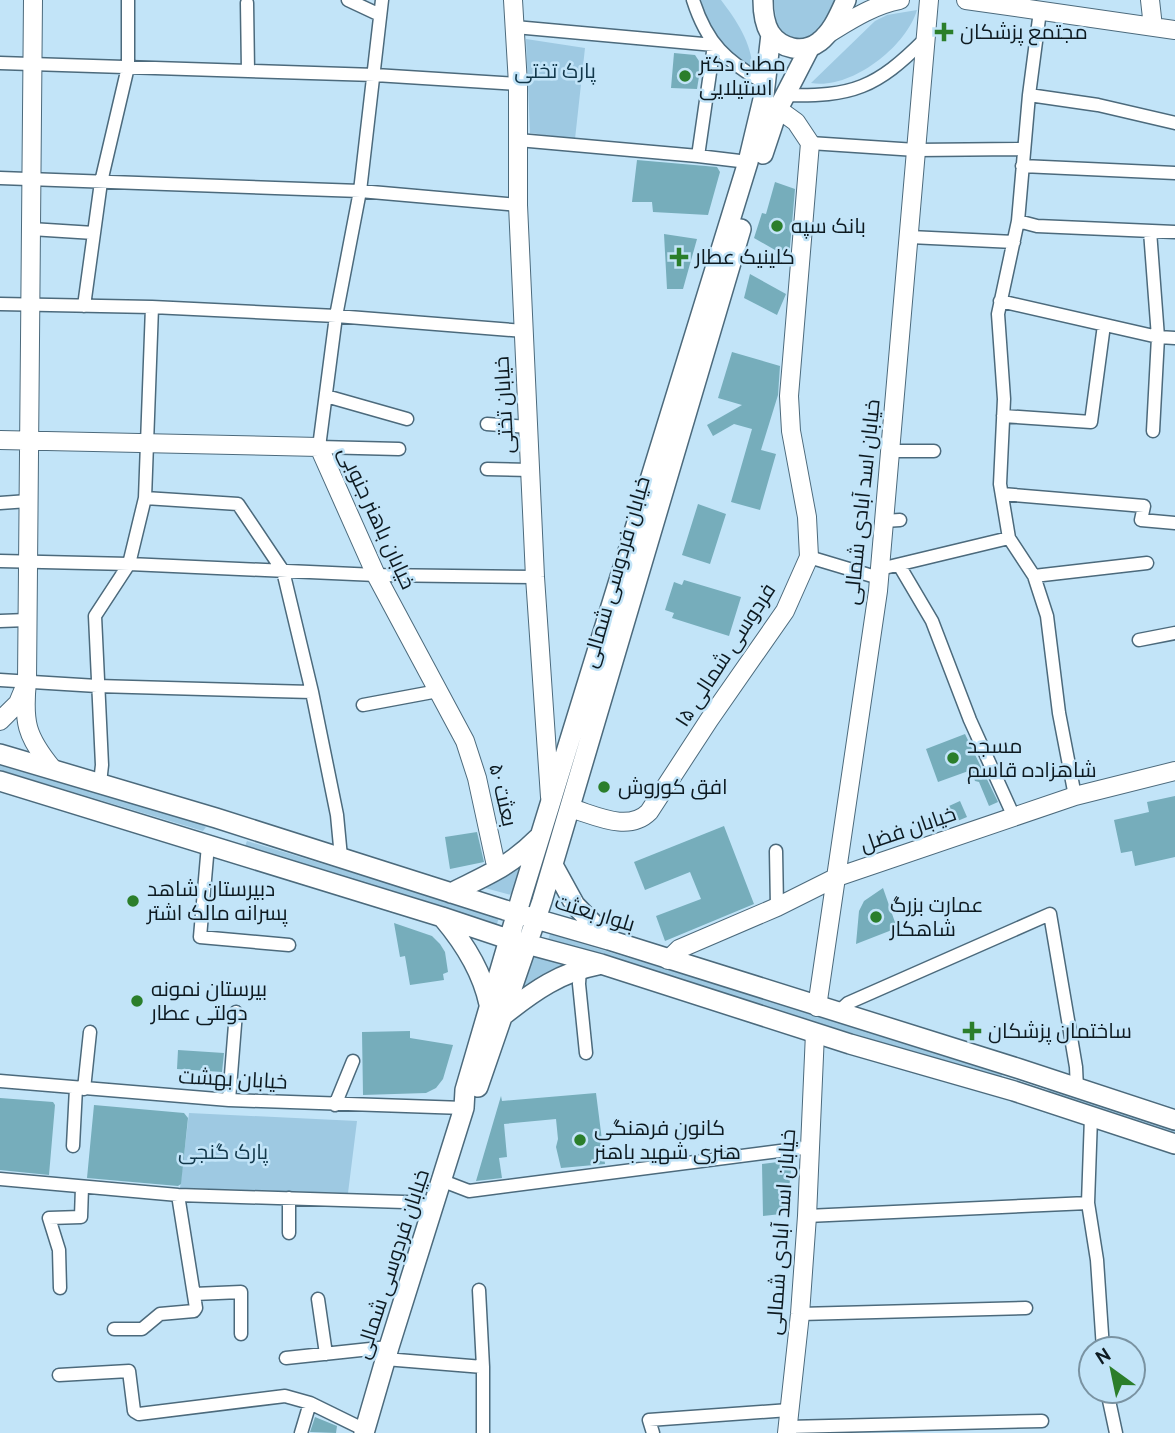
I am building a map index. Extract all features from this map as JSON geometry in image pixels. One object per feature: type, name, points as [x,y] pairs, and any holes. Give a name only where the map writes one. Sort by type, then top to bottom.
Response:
[{"type":"main road","points":[[759,4],[771,34],[782,44],[797,49],[810,47],[826,35],[834,26],[846,0]]},
{"type":"main road","name":"خیابان فردوسی شمالی","points":[[365,1432],[464,1108],[476,1095],[497,1010],[508,939],[748,162],[766,83],[771,34]]},
{"type":"main road","name":"خیابان فردوسی شمالی","points":[[497,1010],[528,945],[781,102],[810,47]]},
{"type":"main road","name":"بلوار بعثت","points":[[0,754],[609,940],[1175,1120]]},
{"type":"main road","points":[[0,781],[508,939],[601,964],[815,1033],[1014,1091],[1175,1144]]},
{"type":"main road","points":[[208,845],[216,818]]},
{"type":"main road","points":[[451,893],[503,868],[518,858],[541,835]]},
{"type":"main road","points":[[553,865],[575,905],[609,940]]},
{"type":"main road","points":[[442,917],[468,950],[497,1010],[559,976],[601,964]]},
{"type":"main road","points":[[652,980],[663,958]]},
{"type":"main road","points":[[1014,1091],[1020,1069]]},
{"type":"street","points":[[33,0],[27,681],[24,705],[33,745],[52,768]]},
{"type":"street","points":[[84,306],[101,183],[128,67],[128,0]]},
{"type":"street","points":[[348,0],[380,15]]},
{"type":"street","points":[[382,0],[360,191],[335,316],[319,447],[400,449]]},
{"type":"street","name":"خیابان تختی","points":[[513,0],[518,84],[518,205],[528,427],[550,807]]},
{"type":"street","points":[[693,0],[701,26],[714,45],[736,66],[766,83]]},
{"type":"street","points":[[826,35],[857,17],[900,0]]},
{"type":"street","name":"خیابان اسد آبادی شمالی","points":[[817,1007],[879,574],[892,521],[891,451],[929,0]]},
{"type":"street","points":[[966,0],[1175,30]]},
{"type":"street","points":[[1150,0],[1153,27]]},
{"type":"street","points":[[247,3],[248,71]]},
{"type":"street","points":[[1040,10],[1023,149],[1018,221],[998,314],[1003,416],[1002,495],[1009,538],[1034,576],[1046,616],[1059,713],[1075,796]]},
{"type":"street","points":[[515,27],[714,45]]},
{"type":"street","points":[[925,39],[899,65],[849,92],[781,102],[810,143],[916,150],[1023,149]]},
{"type":"street","points":[[698,156],[714,45]]},
{"type":"street","points":[[0,63],[375,75],[518,84]]},
{"type":"street","points":[[1029,95],[1098,105],[1175,123]]},
{"type":"street","points":[[519,141],[748,162]]},
{"type":"street","name":"فردوسی شمالی ۱۵","points":[[570,807],[624,823],[640,820],[649,812],[785,611],[809,557],[807,517],[791,431],[789,396],[810,143]]},
{"type":"street","points":[[1022,166],[1175,173]]},
{"type":"street","points":[[0,178],[360,191],[518,205]]},
{"type":"street","points":[[1018,221],[1037,226],[1175,232]]},
{"type":"street","points":[[31,229],[94,233]]},
{"type":"street","points":[[1150,231],[1158,337],[1153,431]]},
{"type":"street","points":[[910,237],[1014,242]]},
{"type":"street","points":[[1000,301],[1158,337],[1175,338]]},
{"type":"street","points":[[0,304],[152,307],[335,316],[524,331]]},
{"type":"street","points":[[100,783],[102,765],[95,616],[129,564],[145,498],[152,307]]},
{"type":"street","points":[[1003,416],[1091,422],[1104,325]]},
{"type":"street","points":[[326,396],[407,419]]},
{"type":"street","points":[[488,424],[528,427]]},
{"type":"street","name":"خیابان باهنر جنوبی","points":[[0,440],[319,447],[376,575],[465,741]]},
{"type":"street","points":[[891,451],[934,451]]},
{"type":"street","points":[[487,468],[530,470]]},
{"type":"street","points":[[1002,495],[1144,506],[1142,520],[1175,523]]},
{"type":"street","points":[[145,498],[238,504],[283,571],[312,692],[337,815],[341,857]]},
{"type":"street","points":[[0,503],[28,500]]},
{"type":"street","points":[[809,557],[879,574],[899,565],[1009,538]]},
{"type":"street","points":[[0,561],[376,575],[535,577]]},
{"type":"street","points":[[1034,576],[1147,563]]},
{"type":"street","points":[[899,565],[932,621],[970,720],[1014,817]]},
{"type":"street","points":[[0,621],[27,620]]},
{"type":"street","points":[[1139,640],[1175,633]]},
{"type":"street","points":[[0,680],[97,686],[312,692]]},
{"type":"street","points":[[0,721],[18,703],[27,681]]},
{"type":"street","points":[[363,705],[438,691]]},
{"type":"street","name":"بعثت ۵۰","points":[[465,741],[480,792],[495,861]]},
{"type":"street","name":"خیابان فضل","points":[[663,958],[778,907],[837,877],[1075,796],[1175,771]]},
{"type":"street","points":[[208,845],[200,937],[289,945]]},
{"type":"street","points":[[776,851],[778,907]]},
{"type":"street","points":[[837,1013],[848,1003],[1050,914],[1076,1067],[1077,1089]]},
{"type":"street","points":[[580,968],[579,984],[586,1053]]},
{"type":"street","points":[[229,1100],[236,1012]]},
{"type":"street","points":[[73,1146],[90,1032]]},
{"type":"street","name":"خیابان اسد آبادی شمالی","points":[[788,1423],[807,1216],[815,1033]]},
{"type":"street","points":[[335,1105],[353,1061]]},
{"type":"street","name":"خیابان بهشت","points":[[0,1081],[229,1100],[464,1108]]},
{"type":"street","points":[[1091,1117],[1088,1203],[1097,1260],[1102,1335]]},
{"type":"street","points":[[443,1181],[469,1191],[811,1147]]},
{"type":"street","points":[[0,1180],[178,1195],[436,1203]]},
{"type":"street","points":[[60,1288],[58,1250],[49,1217],[81,1217],[82,1187]]},
{"type":"street","points":[[114,1329],[142,1329],[163,1313],[194,1311],[197,1306],[178,1195]]},
{"type":"street","points":[[289,1198],[289,1233]]},
{"type":"street","points":[[807,1216],[1088,1203]]},
{"type":"street","points":[[479,1290],[483,1433]]},
{"type":"street","points":[[194,1294],[241,1292],[241,1334]]},
{"type":"street","points":[[318,1299],[326,1354]]},
{"type":"street","points":[[800,1314],[1026,1308]]},
{"type":"street","points":[[286,1358],[387,1353],[483,1367]]},
{"type":"street","points":[[59,1375],[128,1371],[134,1410],[139,1414],[285,1396],[310,1403],[365,1432]]},
{"type":"street","points":[[301,1433],[310,1403]]},
{"type":"street","points":[[1110,1405],[1116,1433]]},
{"type":"street","points":[[653,1433],[649,1420],[788,1423],[1042,1421]]},
{"type":"green space","points":[[701,0],[721,0],[742,32],[753,69],[735,56],[713,31]]},
{"type":"green space","points":[[774,0],[837,0],[816,38],[796,44],[777,30]]},
{"type":"green space","points":[[917,10],[901,38],[875,63],[843,80],[811,83],[875,21],[887,15]]},
{"type":"green space","name":"پارک تختی","points":[[526,39],[585,48],[575,139],[530,133]]},
{"type":"green space","points":[[0,764],[206,827],[203,831],[0,770]]},
{"type":"green space","points":[[247,841],[499,917],[497,924],[245,846]]},
{"type":"green space","points":[[526,859],[515,896],[474,885]]},
{"type":"green space","points":[[550,934],[1003,1071],[1001,1079],[548,940]]},
{"type":"green space","points":[[532,955],[570,966],[519,995]]},
{"type":"green space","points":[[1049,1088],[1175,1129],[1175,1136],[1047,1094]]},
{"type":"green space","name":"پارک گنجی","points":[[189,1113],[357,1121],[348,1193],[180,1188]]},
{"type":"building","name":"مطب دکتر استیلایی","points":[[674,53],[695,55],[701,64],[697,89],[671,88]]},
{"type":"building","points":[[637,160],[717,167],[720,172],[708,215],[653,212],[652,202],[632,202]]},
{"type":"building","name":"بانک سپه","points":[[775,182],[795,189],[789,258],[754,238],[762,213],[766,214]]},
{"type":"building","name":"کلینیک عطار","points":[[664,234],[697,239],[683,289],[667,289]]},
{"type":"building","points":[[750,274],[786,294],[777,315],[744,298]]},
{"type":"building","points":[[732,352],[780,366],[778,395],[761,450],[776,454],[760,510],[731,502],[752,429],[734,424],[713,436],[707,425],[742,405],[718,398]]},
{"type":"building","points":[[698,504],[726,514],[710,564],[682,555]]},
{"type":"building","points":[[684,580],[741,597],[729,636],[672,618],[674,613],[665,610],[674,582],[682,585]]},
{"type":"building","name":"مسجد شاهزاده قاسم","points":[[965,734],[998,802],[989,806],[979,782],[975,781],[971,771],[974,769],[938,782],[926,749]]},
{"type":"building","points":[[1175,796],[1175,857],[1135,866],[1132,851],[1121,853],[1114,820],[1149,812],[1147,802]]},
{"type":"building","points":[[960,801],[967,817],[955,822],[949,806]]},
{"type":"building","points":[[724,826],[754,904],[665,941],[656,916],[701,899],[690,872],[645,890],[634,862]]},
{"type":"building","points":[[477,832],[484,862],[450,869],[445,837]]},
{"type":"building","name":"عمارت بزرگ شاهکار","points":[[883,888],[897,928],[856,944],[859,911],[864,901]]},
{"type":"building","points":[[394,923],[432,936],[440,944],[445,952],[448,972],[443,974],[444,980],[410,985],[405,956],[400,957]]},
{"type":"building","points":[[410,1031],[410,1038],[453,1045],[443,1079],[436,1088],[426,1093],[363,1095],[362,1032]]},
{"type":"building","points":[[178,1050],[224,1053],[222,1072],[177,1069]]},
{"type":"building","points":[[596,1093],[605,1164],[561,1168],[556,1147],[556,1119],[504,1124],[507,1157],[499,1158],[502,1178],[476,1181],[501,1096],[502,1101]]},
{"type":"building","points":[[0,1098],[53,1102],[55,1105],[49,1175],[0,1170]]},
{"type":"building","points":[[94,1105],[184,1113],[188,1118],[181,1184],[178,1186],[87,1178]]},
{"type":"building","points":[[786,1161],[791,1170],[787,1208],[781,1214],[763,1216],[762,1164]]},
{"type":"building","points":[[315,1417],[337,1426],[336,1433],[310,1432]]},
{"type":"place","name":"مجتمع پزشکان","points":[[944,32]]},
{"type":"place","name":"مطب دکتر استیلایی","points":[[685,76]]},
{"type":"place","name":"بانک سپه","points":[[777,226]]},
{"type":"place","name":"کلینیک عطار","points":[[679,257]]},
{"type":"place","name":"مسجد شاهزاده قاسم","points":[[953,758]]},
{"type":"place","name":"افق کوروش","points":[[604,787]]},
{"type":"place","name":"دبیرستان شاهد پسرانه مالک اشتر","points":[[133,901]]},
{"type":"place","name":"عمارت بزرگ شاهکار","points":[[876,917]]},
{"type":"place","name":"بیرستان نمونه دولتی عطار","points":[[137,1001]]},
{"type":"place","name":"ساختمان پزشکان","points":[[972,1031]]},
{"type":"place","name":"کانون فرهنگی هنری شهید باهنر","points":[[580,1140]]}]
